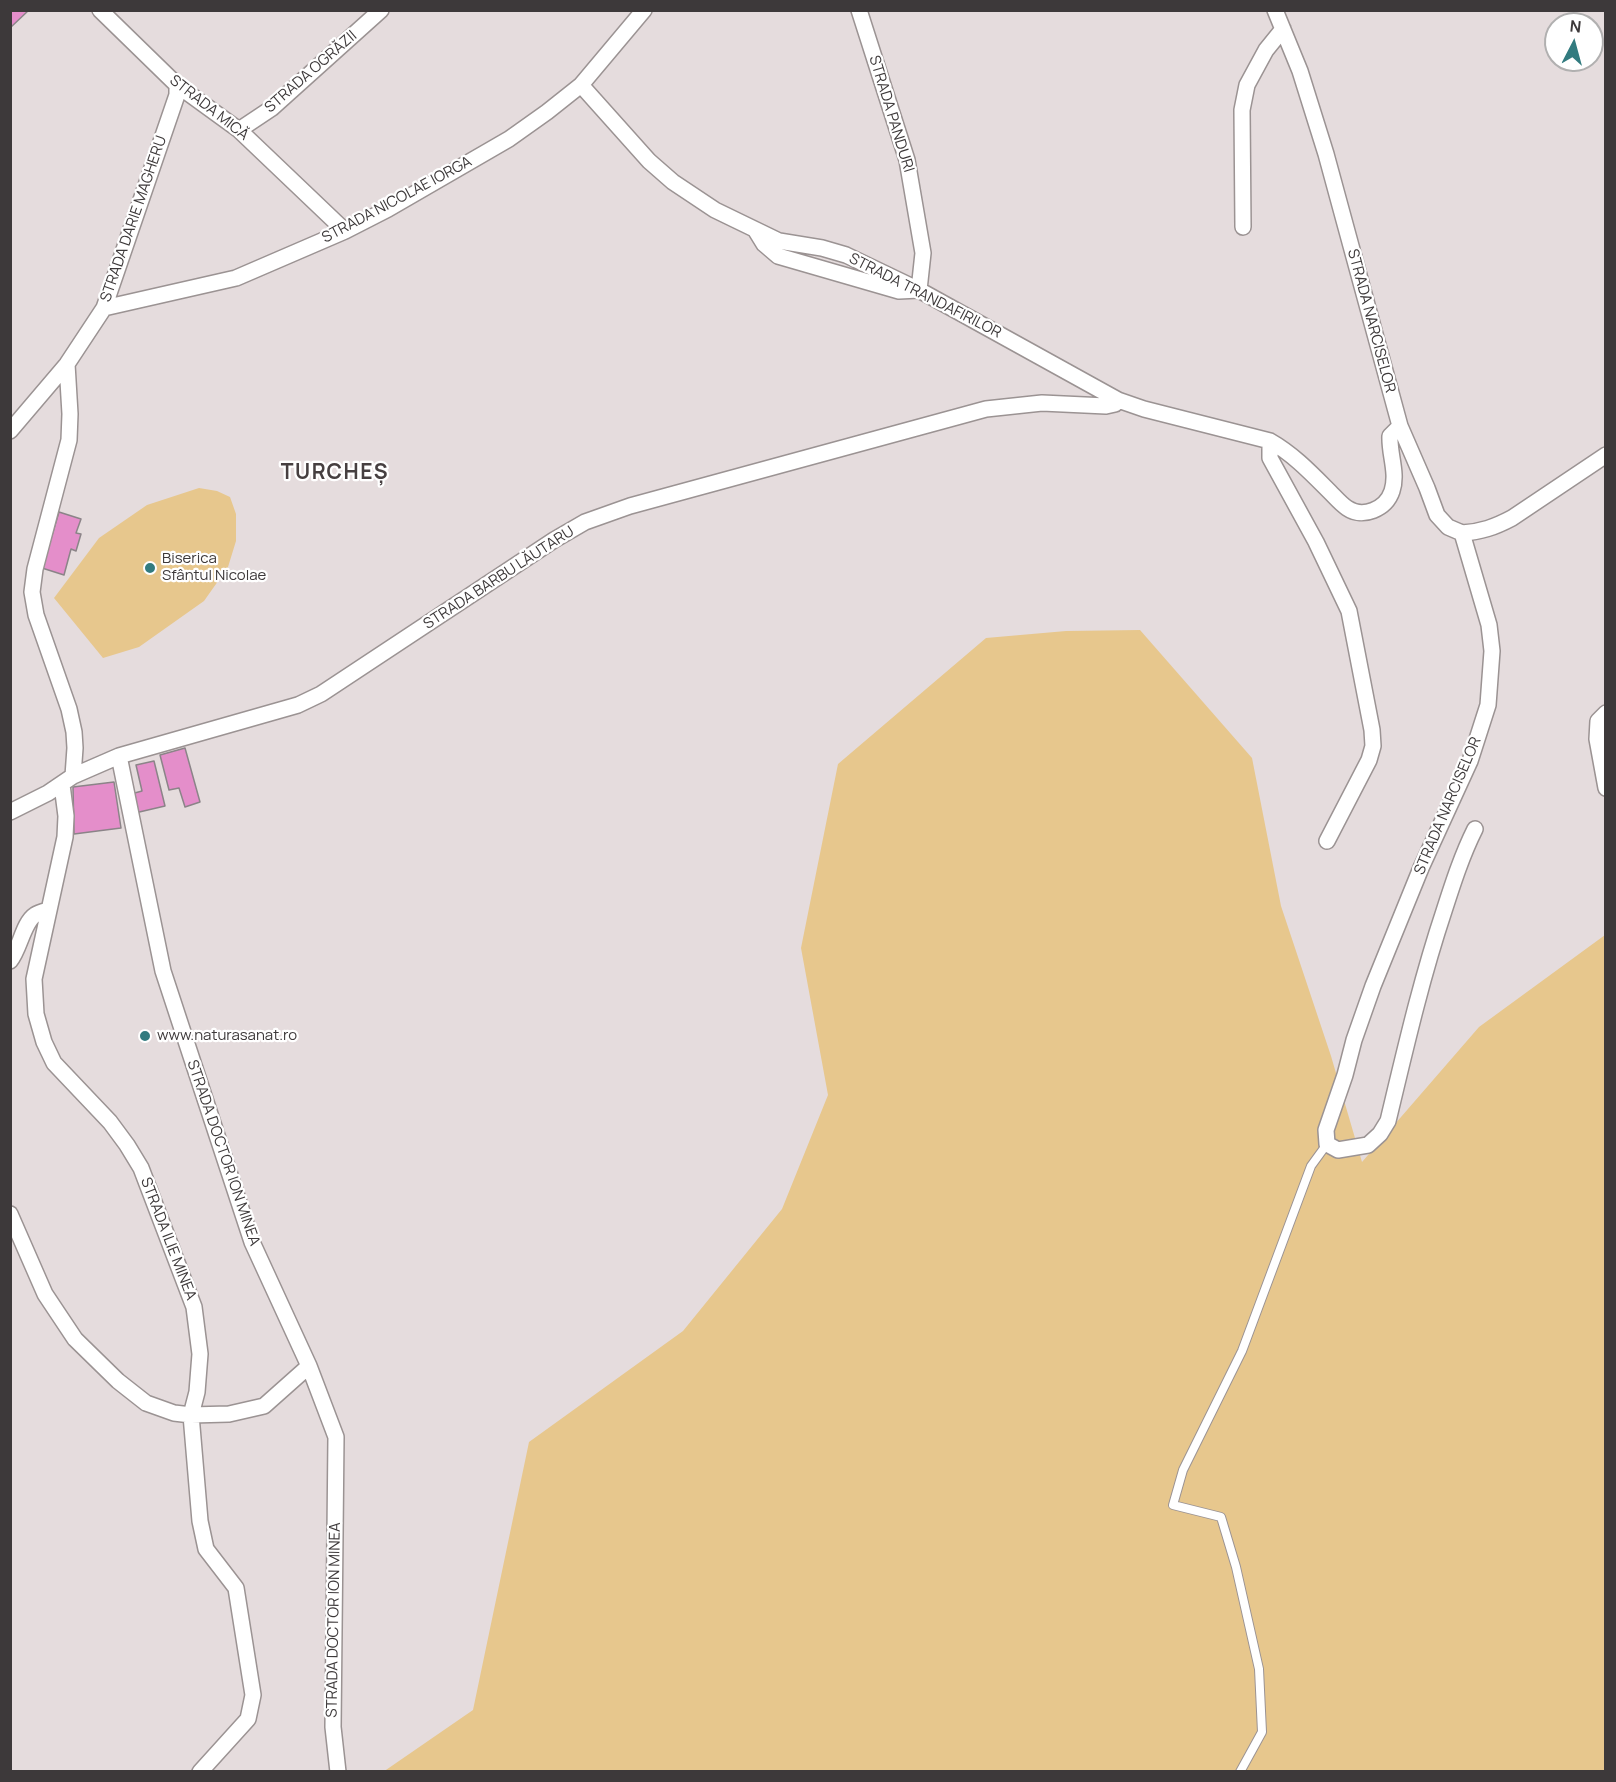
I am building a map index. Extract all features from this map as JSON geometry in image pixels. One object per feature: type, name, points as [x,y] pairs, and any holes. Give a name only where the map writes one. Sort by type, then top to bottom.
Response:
[{"type":"street","name":"STRADA MICĂ","points":[[100,10],[177,85],[239,130],[345,231]]},
{"type":"street","name":"STRADA OGRĂZII","points":[[239,130],[272,108],[381,10]]},
{"type":"street","name":"STRADA NICOLAE IORGA","points":[[104,308],[236,278],[345,231],[428,187],[509,139],[581,85],[644,10]]},
{"type":"street","name":"STRADA PANDURI","points":[[859,10],[907,160],[923,254],[919,290]]},
{"type":"street","name":"STRADA NARCISELOR","points":[[1275,10],[1300,71],[1326,154],[1400,426],[1437,515],[1448,527],[1462,533],[1489,625],[1492,651],[1488,705],[1470,761],[1421,868],[1373,986],[1326,1130],[1327,1144]]},
{"type":"street","points":[[1243,227],[1242,110],[1247,85],[1266,50],[1283,29]]},
{"type":"street","name":"STRADA DARIE MAGHERU","points":[[10,431],[67,364],[104,308],[177,95],[177,85]]},
{"type":"street","name":"STRADA TRANDAFIRILOR","points":[[581,85],[649,160],[673,182],[715,210],[779,241],[822,248],[846,255],[919,290],[1118,400],[1144,410],[1270,441],[1285,449],[1348,509],[1369,513],[1388,500],[1393,490],[1395,474],[1390,436],[1400,426]]},
{"type":"street","name":"STRADA ILIE MINEA","points":[[67,364],[69,440],[35,569],[32,592],[36,615],[72,720],[75,748],[67,780],[65,837],[34,979],[36,1014],[44,1042],[54,1063],[110,1122],[127,1144],[141,1168],[194,1307],[200,1354],[197,1392],[191,1415],[200,1521],[206,1549],[236,1588],[253,1695],[248,1719],[200,1772]]},
{"type":"street","name":"STRADA BARBU LĂUTARU","points":[[10,812],[48,793],[67,780],[119,756],[298,705],[321,694],[554,540],[585,522],[630,506],[986,409],[1042,403],[1106,406],[1118,400]]},
{"type":"street","points":[[1270,441],[1270,458],[1316,542],[1349,611],[1372,730],[1373,746],[1369,760],[1327,841]]},
{"type":"street","points":[[1462,533],[1479,532],[1512,518],[1605,455]]},
{"type":"street","points":[[1605,713],[1598,721],[1597,738],[1605,788]]},
{"type":"street","name":"STRADA DOCTOR ION MINEA","points":[[119,756],[163,971],[252,1242],[309,1366],[336,1437],[333,1727],[338,1772]]},
{"type":"street","points":[[1327,1144],[1338,1150],[1368,1145],[1380,1134],[1388,1121],[1415,1006],[1435,937],[1463,854],[1475,829]]},
{"type":"street","points":[[10,962],[18,950],[28,922],[36,914],[49,910]]},
{"type":"street","points":[[10,1214],[45,1294],[75,1339],[118,1381],[146,1403],[174,1413],[229,1414],[264,1406],[309,1366]]},
{"type":"lane","points":[[1240,1772],[1262,1732],[1259,1670],[1236,1567],[1221,1517],[1173,1505],[1183,1470],[1242,1350],[1311,1166],[1327,1144]]},
{"type":"shaded area","points":[[199,488],[217,491],[230,497],[236,514],[236,541],[228,567],[204,601],[139,647],[103,658],[54,598],[99,538],[147,505]]},
{"type":"shaded area","points":[[1140,630],[1252,758],[1281,906],[1331,1056],[1362,1162],[1479,1027],[1605,935],[1605,1771],[383,1772],[473,1710],[529,1442],[683,1331],[782,1209],[828,1095],[801,948],[838,764],[986,638],[1066,631]]},
{"type":"building","points":[[10,10],[29,10],[10,28]]},
{"type":"building","points":[[59,512],[81,519],[76,533],[81,534],[76,551],[71,549],[64,575],[42,568]]},
{"type":"building","points":[[185,748],[200,802],[185,807],[179,788],[169,790],[160,755]]},
{"type":"building","points":[[154,761],[165,806],[135,813],[131,794],[142,791],[136,765]]},
{"type":"building","points":[[114,782],[121,828],[74,834],[73,787]]},
{"type":"place","name":"Biserica Sfântul Nicolae","points":[[150,568]]},
{"type":"place","name":"www.naturasanat.ro","points":[[145,1036]]},
{"type":"district","name":"TURCHEȘ","points":[[335,473]]}]
